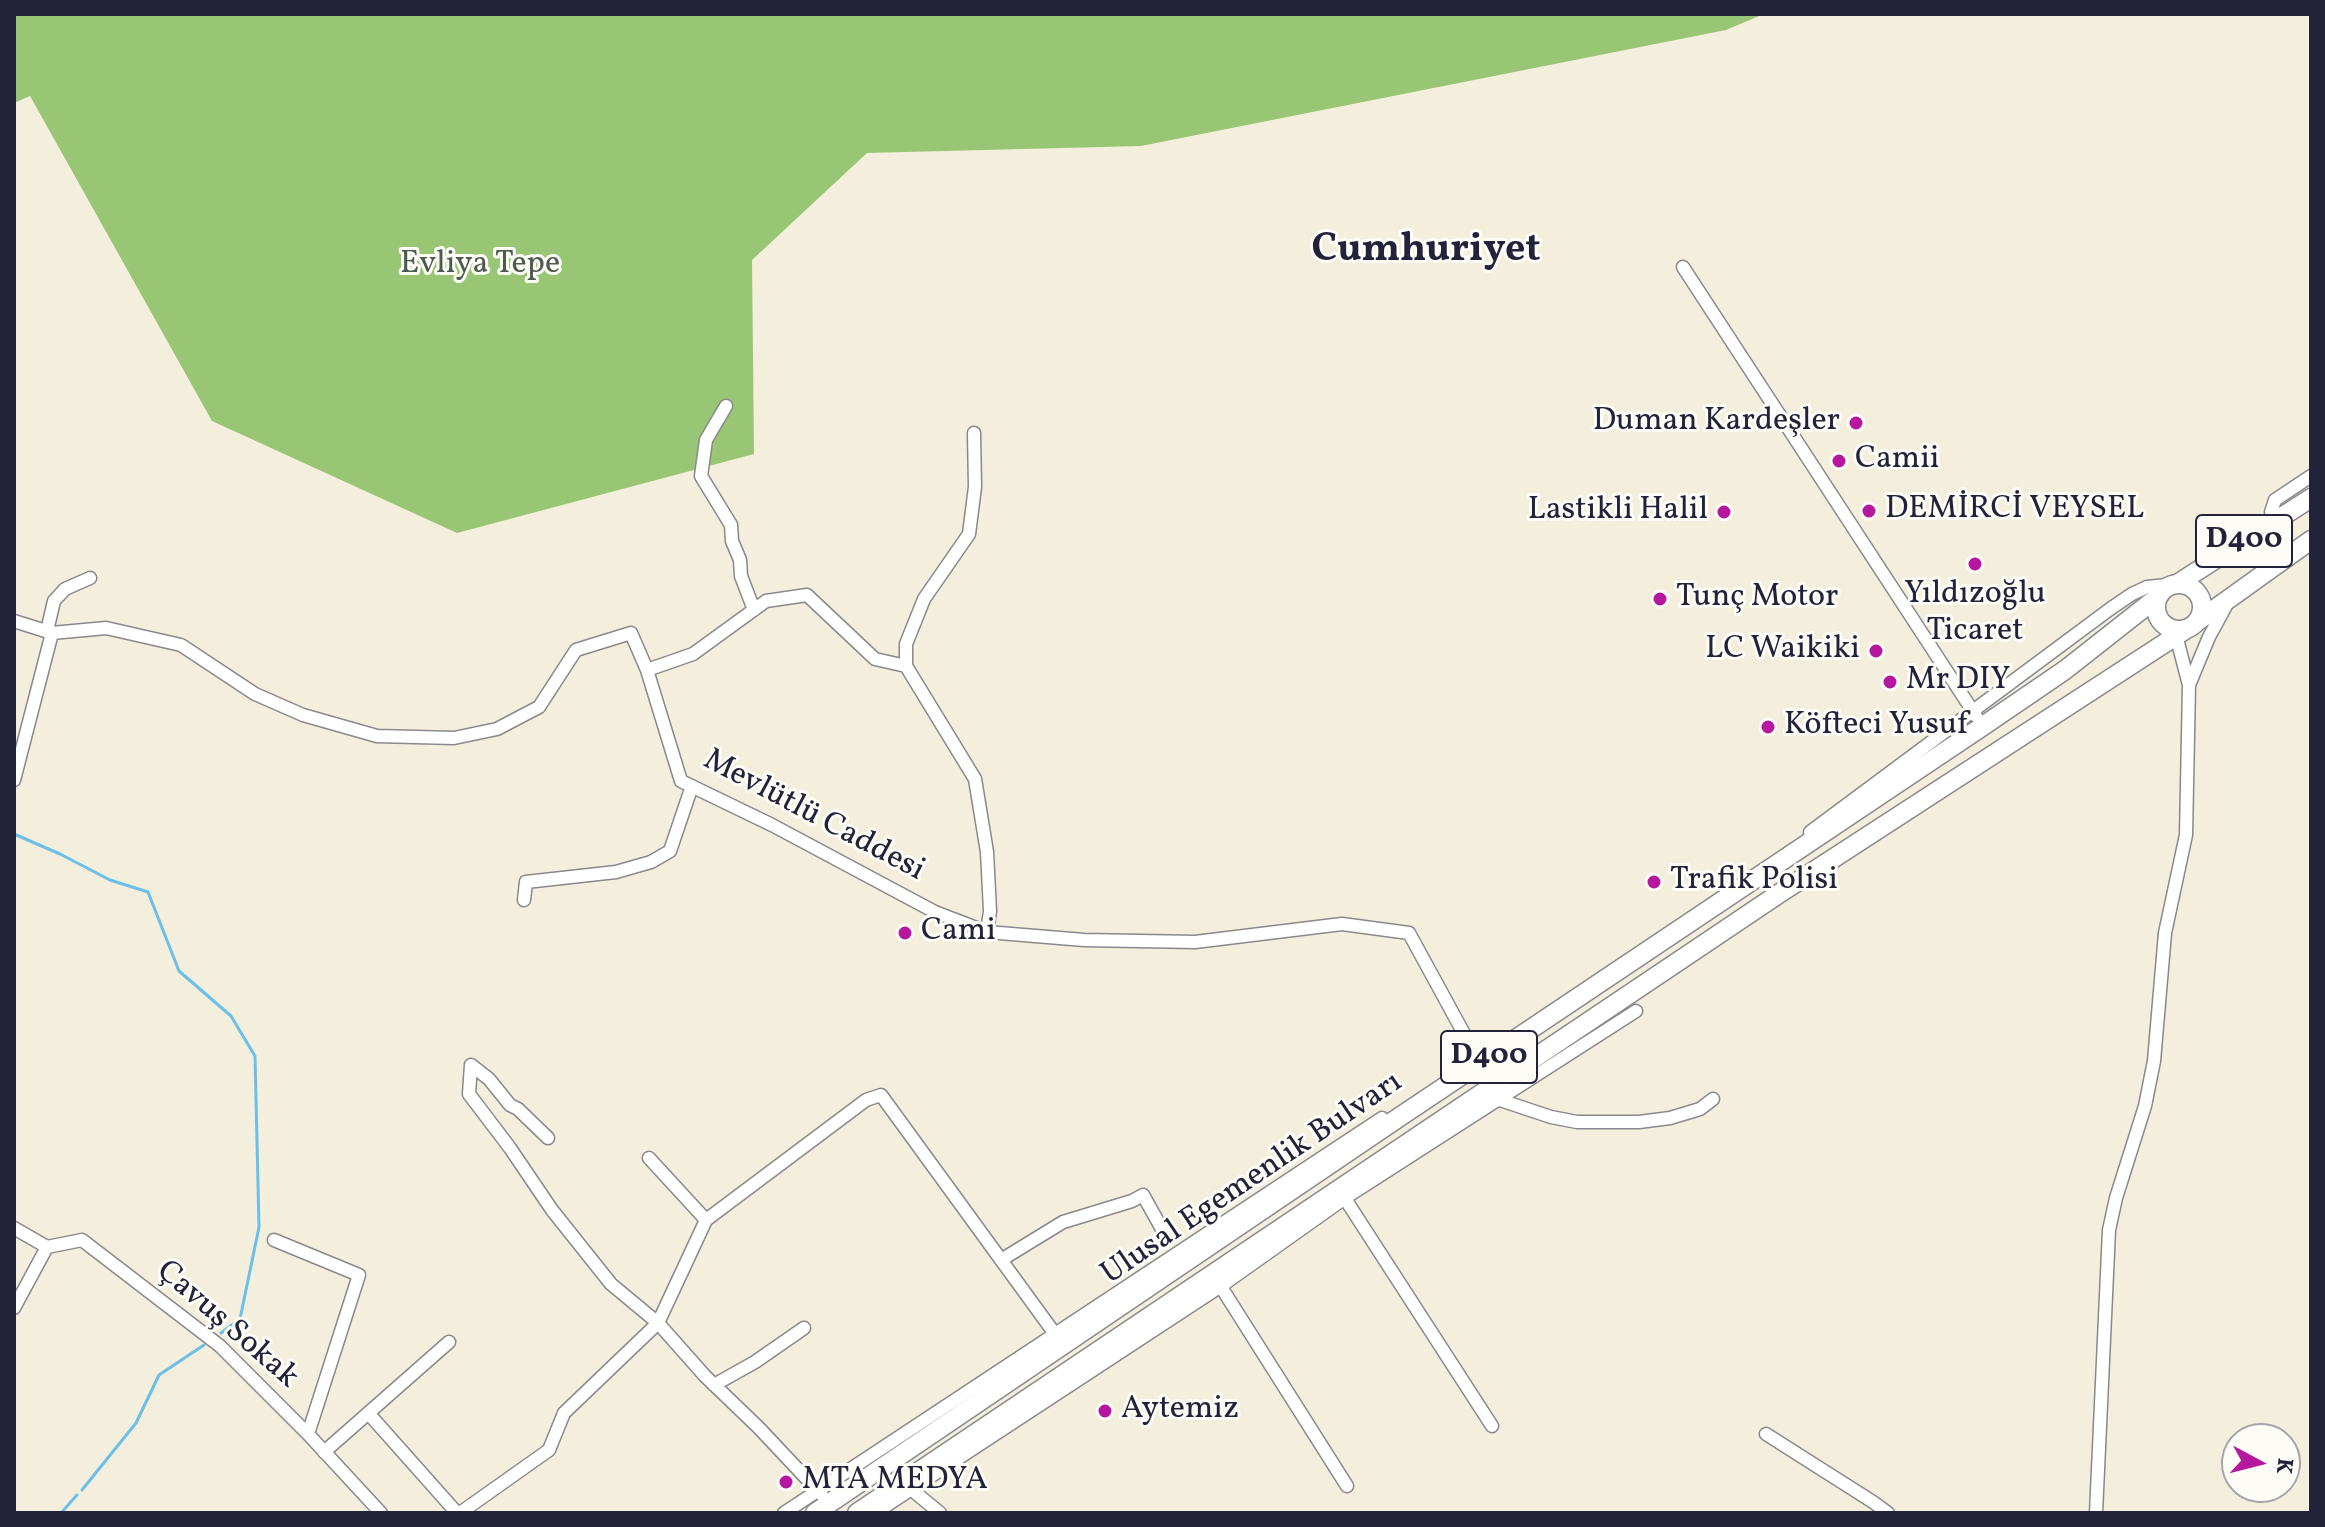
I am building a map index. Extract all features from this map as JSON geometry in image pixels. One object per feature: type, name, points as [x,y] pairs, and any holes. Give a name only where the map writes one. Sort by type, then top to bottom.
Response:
[{"type":"highway","name":"D400","points":[[2177,584],[2311,498]]},
{"type":"highway","name":"Ulusal Egemenlik Bulvarı","points":[[857,1513],[907,1486],[1217,1280],[1780,893],[2232,596],[2311,540]]},
{"type":"highway","points":[[2177,584],[2191,587],[2201,599],[2202,614],[2182,629],[2159,618],[2157,603],[2164,590],[2177,584]]},
{"type":"highway","name":"Ulusal Egemenlik Bulvarı","points":[[825,1505],[1478,1060],[1983,726],[2065,670],[2159,596]]},
{"type":"street","points":[[1683,267],[1983,726]]},
{"type":"street","points":[[726,406],[706,440],[701,476],[731,525],[741,576],[754,610]]},
{"type":"street","points":[[974,433],[975,487],[969,534],[924,599],[906,644],[906,666],[975,779],[987,852],[990,911],[987,932]]},
{"type":"street","points":[[2275,521],[2271,512],[2275,500],[2311,476]]},
{"type":"street","points":[[14,780],[54,601],[65,589],[90,578]]},
{"type":"street","points":[[1783,856],[1972,710],[2132,594],[2158,585],[2177,584]]},
{"type":"street","points":[[647,670],[693,654],[766,601],[807,595],[875,659],[906,666]]},
{"type":"street","points":[[2189,685],[2209,637],[2232,596]]},
{"type":"street","name":"Mevlütlü Caddesi","points":[[14,621],[49,632],[106,628],[181,645],[255,694],[303,715],[377,736],[454,738],[497,729],[539,707],[576,650],[631,633],[647,670],[681,781],[772,825],[935,912],[987,932],[1084,940],[1195,942],[1342,924],[1409,933],[1478,1060]]},
{"type":"street","points":[[2096,1513],[2109,1230],[2145,1106],[2154,1061],[2165,933],[2186,835],[2189,685],[2182,654],[2182,629]]},
{"type":"street","points":[[524,900],[526,882],[616,872],[651,862],[670,851],[692,786]]},
{"type":"street","points":[[1492,1426],[1342,1194],[1500,1100],[1636,1011]]},
{"type":"street","points":[[784,1513],[825,1505],[1055,1334],[1478,1060]]},
{"type":"street","points":[[548,1138],[471,1065],[469,1094],[552,1210],[611,1284],[658,1323],[714,1385],[759,1428],[825,1505]]},
{"type":"street","points":[[369,1414],[459,1513],[549,1450],[564,1413],[658,1323],[706,1220],[866,1100],[881,1095],[1055,1334]]},
{"type":"street","points":[[1500,1100],[1577,1122],[1639,1122],[1670,1118],[1700,1109],[1713,1099]]},
{"type":"street","points":[[649,1158],[706,1220]]},
{"type":"street","points":[[1001,1260],[1063,1222],[1143,1195],[1167,1238]]},
{"type":"street","points":[[14,1228],[47,1247],[14,1308]]},
{"type":"street","name":"Çavuş Sokak","points":[[47,1247],[82,1240],[220,1346],[381,1513]]},
{"type":"street","points":[[274,1240],[359,1275],[308,1434]]},
{"type":"street","points":[[1217,1280],[1347,1486]]},
{"type":"street","points":[[714,1385],[755,1362],[804,1328]]},
{"type":"street","points":[[324,1452],[449,1342]]},
{"type":"street","points":[[1766,1434],[1888,1513]]},
{"type":"street","points":[[875,1513],[907,1486],[940,1513]]},
{"type":"green space","name":"Evliya Tepe","points":[[14,14],[1764,14],[1726,30],[1141,146],[867,153],[752,260],[754,454],[457,533],[212,421],[30,96],[14,103]]},
{"type":"waterway","points":[[14,834],[110,880],[148,892],[179,971],[231,1016],[255,1056],[259,1227],[240,1319],[221,1333]]},
{"type":"waterway","points":[[82,1490],[136,1423],[159,1375],[204,1345]]},
{"type":"waterway","points":[[61,1513],[77,1495]]},
{"type":"place","name":"Duman Kardeşler","points":[[1856,423]]},
{"type":"place","name":"Camii","points":[[1839,461]]},
{"type":"place","name":"DEMİRCİ VEYSEL","points":[[1869,511]]},
{"type":"place","name":"Lastikli Halil","points":[[1724,512]]},
{"type":"place","name":"Yıldızoğlu Ticaret","points":[[1975,564]]},
{"type":"place","name":"Tunç Motor","points":[[1660,599]]},
{"type":"place","name":"LC Waikiki","points":[[1876,651]]},
{"type":"place","name":"Mr DIY","points":[[1890,682]]},
{"type":"place","name":"Köfteci Yusuf","points":[[1768,727]]},
{"type":"place","name":"Trafik Polisi","points":[[1654,882]]},
{"type":"place","name":"Cami","points":[[905,933]]},
{"type":"place","name":"Aytemiz","points":[[1105,1411]]},
{"type":"place","name":"MTA MEDYA","points":[[786,1482]]},
{"type":"district","name":"Cumhuriyet","points":[[1426,253]]}]
